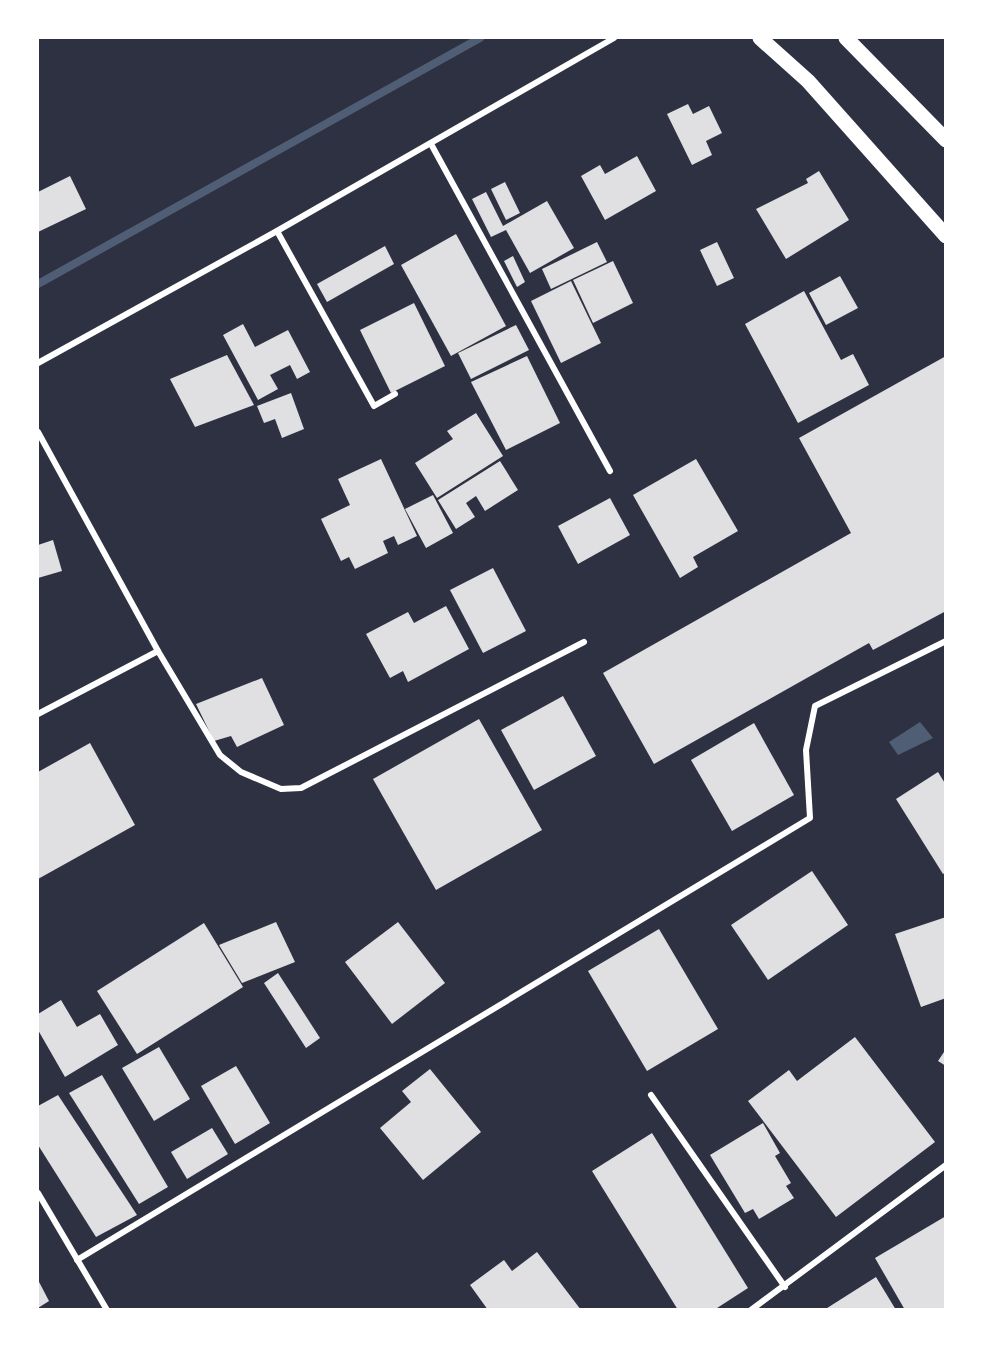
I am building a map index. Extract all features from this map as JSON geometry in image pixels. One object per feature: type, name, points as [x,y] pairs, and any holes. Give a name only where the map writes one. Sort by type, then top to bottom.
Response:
[{"type":"main road","points":[[760,38],[808,81],[945,236]]},
{"type":"main road","points":[[846,38],[945,140]]},
{"type":"street","points":[[38,363],[277,231],[614,38]]},
{"type":"street","points":[[431,144],[610,471]]},
{"type":"street","points":[[277,231],[374,405],[395,394]]},
{"type":"street","points":[[38,432],[158,651],[219,755],[241,772],[280,789],[301,788],[584,642]]},
{"type":"street","points":[[77,1260],[810,818],[806,750],[814,706],[945,641]]},
{"type":"street","points":[[38,714],[158,651]]},
{"type":"street","points":[[651,1095],[785,1287]]},
{"type":"street","points":[[751,1310],[785,1287],[945,1165]]},
{"type":"street","points":[[38,1193],[107,1310]]},
{"type":"water","points":[[920,722],[933,738],[898,755],[889,742]]},
{"type":"building","points":[[688,104],[693,114],[709,106],[722,133],[706,141],[712,155],[692,165],[667,114]]},
{"type":"building","points":[[637,156],[656,191],[605,220],[581,176],[600,165],[605,174]]},
{"type":"building","points":[[819,171],[849,220],[786,259],[756,209],[808,183],[806,179]]},
{"type":"building","points":[[70,176],[86,209],[38,232],[38,192]]},
{"type":"building","points":[[505,182],[520,213],[506,220],[491,189]]},
{"type":"building","points":[[486,192],[503,226],[547,201],[574,248],[530,273],[506,230],[491,237],[472,199]]},
{"type":"building","points":[[456,234],[506,326],[451,356],[401,265]]},
{"type":"building","points":[[597,242],[607,262],[551,289],[542,269]]},
{"type":"building","points":[[717,242],[734,278],[717,286],[700,250]]},
{"type":"building","points":[[385,246],[394,264],[327,302],[317,284]]},
{"type":"building","points":[[513,256],[525,282],[517,287],[504,261]]},
{"type":"building","points":[[613,261],[633,303],[593,323],[573,280]]},
{"type":"building","points":[[840,276],[858,308],[826,325],[809,293]]},
{"type":"building","points":[[571,281],[601,343],[561,363],[531,301]]},
{"type":"building","points":[[804,291],[841,360],[853,354],[869,385],[798,423],[745,324]]},
{"type":"building","points":[[414,303],[445,366],[391,393],[360,330]]},
{"type":"building","points":[[243,324],[255,347],[288,330],[310,372],[297,379],[290,365],[270,375],[278,389],[258,400],[223,335]]},
{"type":"building","points":[[516,325],[529,350],[471,379],[458,353]]},
{"type":"building","points":[[227,355],[254,405],[195,427],[170,379]]},
{"type":"building","points":[[527,356],[560,423],[506,450],[471,382]]},
{"type":"building","points":[[946,356],[946,611],[873,650],[869,643],[654,764],[603,673],[851,533],[799,438]]},
{"type":"building","points":[[291,393],[304,429],[282,438],[275,419],[264,423],[257,406]]},
{"type":"building","points":[[476,413],[503,456],[437,498],[415,463],[453,439],[447,431]]},
{"type":"building","points":[[381,459],[417,536],[398,545],[394,536],[383,541],[388,553],[355,569],[349,557],[341,561],[321,519],[350,505],[338,479]]},
{"type":"building","points":[[696,459],[738,531],[693,557],[698,567],[680,578],[633,495]]},
{"type":"building","points":[[500,461],[518,490],[485,511],[476,496],[466,503],[475,517],[456,529],[438,500]]},
{"type":"building","points":[[433,495],[453,533],[426,548],[405,509]]},
{"type":"building","points":[[610,498],[630,535],[578,564],[558,526]]},
{"type":"building","points":[[53,540],[62,571],[38,578],[38,545]]},
{"type":"building","points":[[493,568],[526,631],[483,653],[450,590]]},
{"type":"building","points":[[446,606],[469,649],[408,682],[403,671],[390,678],[366,634],[408,612],[414,623]]},
{"type":"building","points":[[262,678],[284,725],[237,747],[231,736],[214,741],[196,704]]},
{"type":"building","points":[[563,696],[596,756],[534,790],[501,730]]},
{"type":"building","points":[[479,719],[542,830],[436,890],[373,779]]},
{"type":"building","points":[[754,723],[794,795],[732,831],[691,760]]},
{"type":"building","points":[[90,743],[135,825],[38,879],[38,772]]},
{"type":"building","points":[[938,772],[946,785],[946,872],[943,874],[896,799]]},
{"type":"building","points":[[812,871],[848,925],[768,980],[731,925]]},
{"type":"building","points":[[946,917],[946,998],[921,1007],[895,934]]},
{"type":"building","points":[[276,922],[295,962],[242,983],[219,945]]},
{"type":"building","points":[[398,922],[445,983],[392,1024],[345,962]]},
{"type":"building","points":[[204,923],[243,987],[137,1054],[97,991]]},
{"type":"building","points":[[659,929],[718,1029],[647,1071],[588,971]]},
{"type":"building","points":[[278,973],[320,1038],[306,1048],[264,983]]},
{"type":"building","points":[[61,1000],[77,1027],[100,1014],[118,1045],[65,1077],[38,1030],[38,1014]]},
{"type":"building","points":[[855,1037],[935,1142],[836,1217],[748,1101],[789,1070],[797,1081]]},
{"type":"building","points":[[159,1047],[190,1099],[154,1121],[122,1068]]},
{"type":"building","points":[[946,1049],[946,1066],[938,1061]]},
{"type":"building","points":[[236,1066],[270,1123],[235,1144],[201,1086]]},
{"type":"building","points":[[430,1069],[481,1132],[423,1180],[380,1128],[411,1102],[402,1091]]},
{"type":"building","points":[[102,1075],[168,1187],[139,1204],[69,1093]]},
{"type":"building","points":[[58,1095],[137,1215],[96,1237],[38,1145],[38,1106]]},
{"type":"building","points":[[763,1123],[780,1153],[775,1156],[791,1183],[786,1186],[794,1198],[759,1219],[753,1209],[745,1213],[710,1155]]},
{"type":"building","points":[[212,1128],[228,1154],[187,1179],[171,1152]]},
{"type":"building","points":[[652,1133],[748,1288],[714,1310],[678,1310],[592,1171]]},
{"type":"building","points":[[946,1216],[946,1310],[905,1310],[875,1258]]},
{"type":"building","points":[[537,1252],[581,1310],[488,1310],[470,1285],[504,1260],[512,1271]]},
{"type":"building","points":[[876,1277],[896,1310],[824,1310]]},
{"type":"building","points":[[38,1280],[49,1301],[38,1308]]},
{"type":"waterway","points":[[38,284],[480,38]]}]
